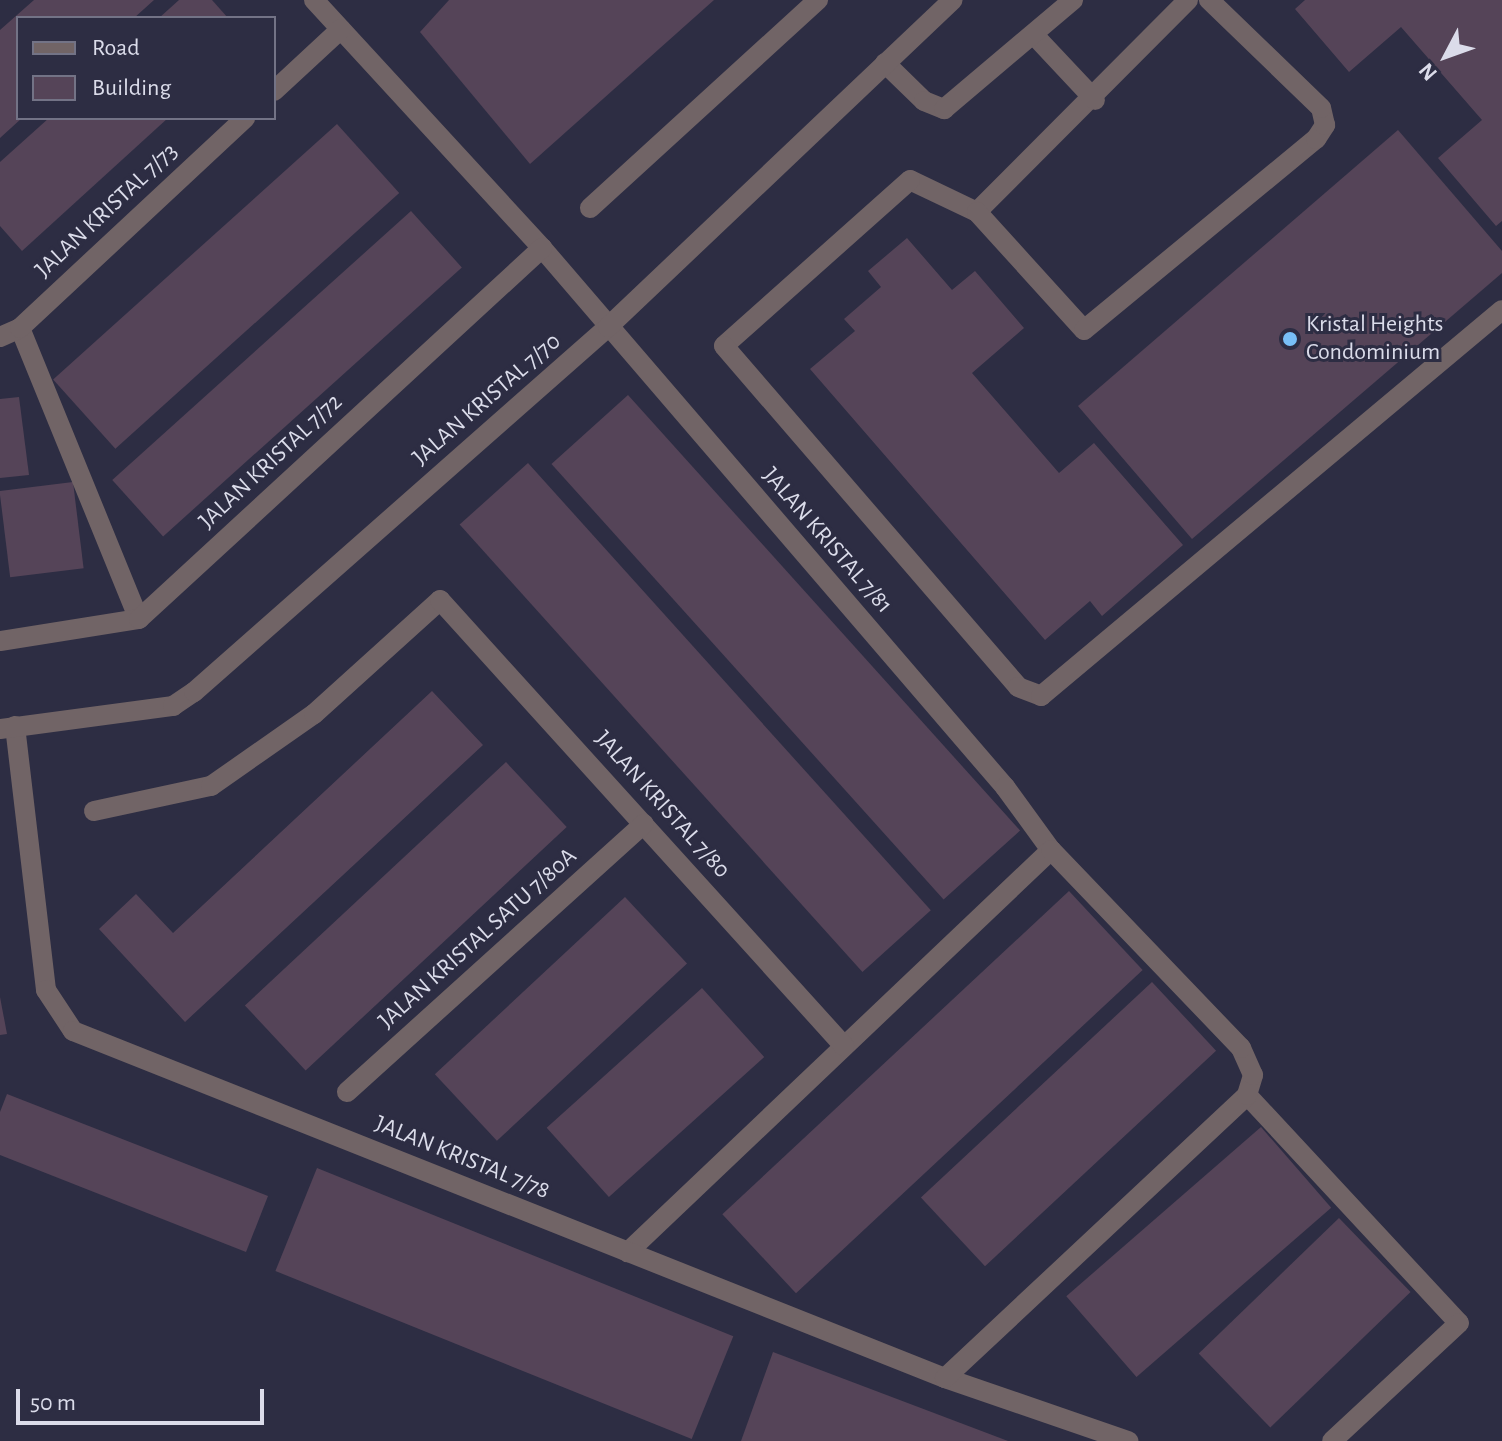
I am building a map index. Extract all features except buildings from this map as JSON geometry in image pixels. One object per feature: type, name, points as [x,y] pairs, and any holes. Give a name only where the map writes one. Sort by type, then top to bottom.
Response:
[{"type":"street","name":"JALAN KRISTAL 7/81","points":[[314,0],[542,248],[1005,787],[1051,850],[1241,1048],[1253,1075],[1247,1095]]},
{"type":"street","points":[[590,208],[818,0]]},
{"type":"street","name":"JALAN KRISTAL 7/70","points":[[8,728],[173,706],[194,692],[608,327],[952,0]]},
{"type":"street","points":[[885,63],[924,101],[944,109],[1073,0]]},
{"type":"street","points":[[977,212],[1095,100],[1188,0]]},
{"type":"street","points":[[1209,0],[1321,108],[1325,125],[1316,139],[1084,330],[977,212],[910,180],[724,346],[1018,687],[1041,696],[1502,310]]},
{"type":"street","points":[[276,89],[341,29]]},
{"type":"street","points":[[1034,35],[1095,100]]},
{"type":"street","name":"JALAN KRISTAL 7/73","points":[[6,331],[243,120]]},
{"type":"street","name":"JALAN KRISTAL 7/72","points":[[139,619],[542,248]]},
{"type":"street","points":[[0,641],[139,619],[6,331]]},
{"type":"street","name":"JALAN KRISTAL 7/80","points":[[94,811],[211,786],[314,714],[440,600],[844,1046]]},
{"type":"street","name":"JALAN KRISTAL 7/78","points":[[8,728],[46,990],[73,1031],[945,1378],[1128,1441]]},
{"type":"street","name":"JALAN KRISTAL SATU 7/80A","points":[[347,1092],[644,824]]},
{"type":"street","points":[[628,1252],[1051,850]]},
{"type":"street","points":[[945,1378],[1247,1095],[1459,1323],[1332,1441]]},
{"type":"place","name":"Kristal Heights Condominium","points":[[1290,339]]}]
